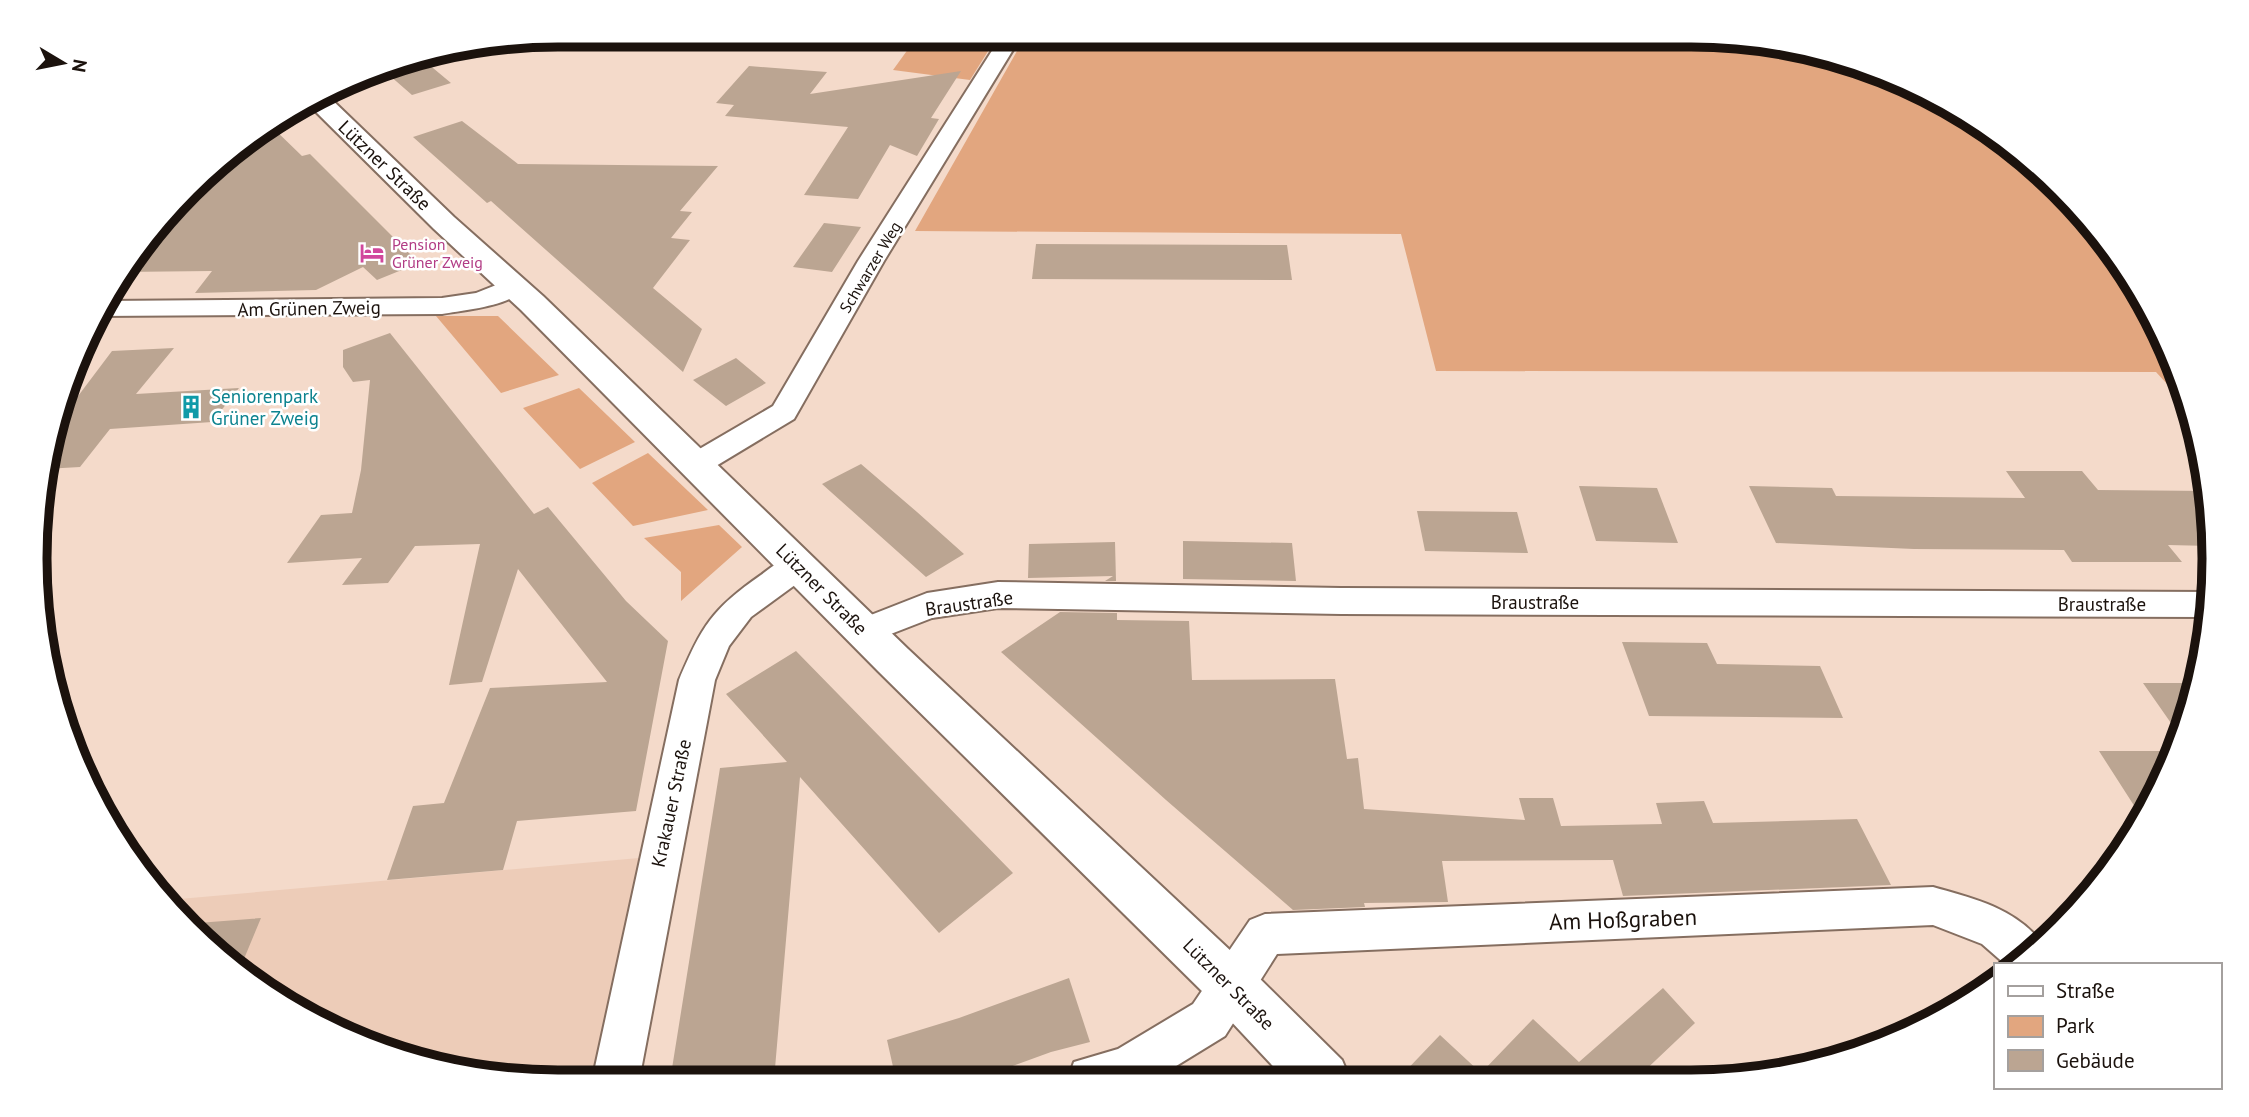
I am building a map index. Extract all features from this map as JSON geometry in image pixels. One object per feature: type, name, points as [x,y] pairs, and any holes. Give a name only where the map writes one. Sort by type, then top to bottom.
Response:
[{"type":"main road","name":"Lützner Straße","points":[[323,105],[444,223],[514,286],[1230,984],[1314,1070]]},
{"type":"street","name":"Schwarzer Weg","points":[[695,465],[783,412],[871,261],[1005,47]]},
{"type":"street","name":"Am Grünen Zweig","points":[[113,309],[442,306],[482,300],[514,286]]},
{"type":"street","name":"Krakauer Straße","points":[[617,1070],[697,680],[714,640],[739,608],[799,565]]},
{"type":"street","name":"Braustraße","points":[[865,631],[927,606],[998,595],[1341,601],[2200,604]]},
{"type":"street","name":"Am Hoßgraben","points":[[1230,984],[1265,934],[1933,906],[1984,920],[2021,949]]},
{"type":"street","points":[[1127,1070],[1209,1020],[1230,984]]},
{"type":"shaded area","points":[[639,858],[600,1070],[525,1069],[459,1060],[394,1043],[363,1031],[274,984],[221,943],[177,899]]},
{"type":"green space","points":[[910,47],[991,47],[970,80],[893,70]]},
{"type":"green space","points":[[1019,47],[1690,47],[1757,52],[1823,65],[1886,86],[1975,133],[2028,174],[2075,221],[2116,274],[2149,332],[2174,392],[2156,372],[1436,371],[1401,234],[915,231]]},
{"type":"green space","points":[[436,316],[498,316],[559,375],[501,393]]},
{"type":"green space","points":[[579,388],[635,442],[580,469],[523,408]]},
{"type":"green space","points":[[648,453],[708,510],[633,526],[592,483]]},
{"type":"green space","points":[[719,525],[742,547],[681,601],[681,572],[644,538]]},
{"type":"building","points":[[429,64],[451,83],[412,95],[390,76]]},
{"type":"building","points":[[749,66],[827,72],[810,94],[961,71],[931,118],[939,119],[917,156],[890,145],[858,199],[804,195],[848,127],[725,116],[734,105],[716,103]]},
{"type":"building","points":[[462,121],[518,164],[718,166],[680,211],[692,212],[671,238],[690,240],[653,288],[702,329],[683,372],[491,201],[487,203],[413,137]]},
{"type":"building","points":[[277,131],[302,156],[310,154],[419,263],[377,280],[363,267],[316,290],[195,293],[212,271],[135,272],[174,221],[197,197],[221,174]]},
{"type":"building","points":[[824,223],[861,227],[832,272],[793,267]]},
{"type":"building","points":[[1036,244],[1287,245],[1292,280],[1032,279]]},
{"type":"building","points":[[390,333],[534,514],[548,507],[626,601],[668,641],[636,811],[517,821],[503,870],[387,880],[413,806],[444,803],[490,688],[607,682],[518,569],[482,682],[449,685],[480,544],[415,546],[388,583],[342,585],[362,558],[287,563],[321,515],[352,513],[361,470],[370,380],[353,382],[343,367],[343,350]]},
{"type":"building","points":[[174,348],[136,394],[239,388],[212,422],[110,429],[80,467],[56,468],[71,406],[112,351]]},
{"type":"building","points":[[736,358],[766,383],[726,406],[693,380]]},
{"type":"building","points":[[861,464],[964,554],[926,577],[822,484]]},
{"type":"building","points":[[2006,471],[2082,471],[2098,490],[2197,491],[2202,546],[2168,545],[2182,562],[2072,562],[2064,550],[1914,549],[1776,543],[1749,486],[1832,488],[1836,496],[2025,498]]},
{"type":"building","points":[[1579,486],[1657,488],[1678,543],[1596,541]]},
{"type":"building","points":[[1417,511],[1517,512],[1528,553],[1425,551]]},
{"type":"building","points":[[1183,541],[1292,543],[1296,581],[1183,579]]},
{"type":"building","points":[[1115,542],[1116,581],[1105,581],[1113,576],[1028,578],[1029,544]]},
{"type":"building","points":[[1060,612],[1117,613],[1117,620],[1189,621],[1192,680],[1335,679],[1347,759],[1358,758],[1364,809],[1525,820],[1519,798],[1553,798],[1561,826],[1662,824],[1656,803],[1704,801],[1713,823],[1857,819],[1891,885],[1623,896],[1613,860],[1442,861],[1448,902],[1364,903],[1365,907],[1293,910],[1001,652]]},
{"type":"building","points":[[1622,642],[1707,643],[1717,664],[1820,666],[1843,718],[1649,716]]},
{"type":"building","points":[[796,651],[1013,873],[939,933],[800,777],[775,1070],[672,1070],[720,768],[787,762],[726,694]]},
{"type":"building","points":[[2143,683],[2186,683],[2174,727]]},
{"type":"building","points":[[2099,751],[2164,751],[2136,809]]},
{"type":"building","points":[[261,918],[243,961],[200,923]]},
{"type":"building","points":[[1069,978],[1090,1042],[1051,1052],[1002,1070],[894,1070],[887,1040],[959,1018]]},
{"type":"building","points":[[1663,988],[1695,1023],[1645,1070],[1484,1070],[1533,1019],[1579,1062]]},
{"type":"building","points":[[1440,1035],[1478,1070],[1407,1070]]},
{"type":"place","name":"Pension Grüner Zweig","points":[[372,253]]},
{"type":"place","name":"Seniorenpark Grüner Zweig","points":[[191,407]]}]
